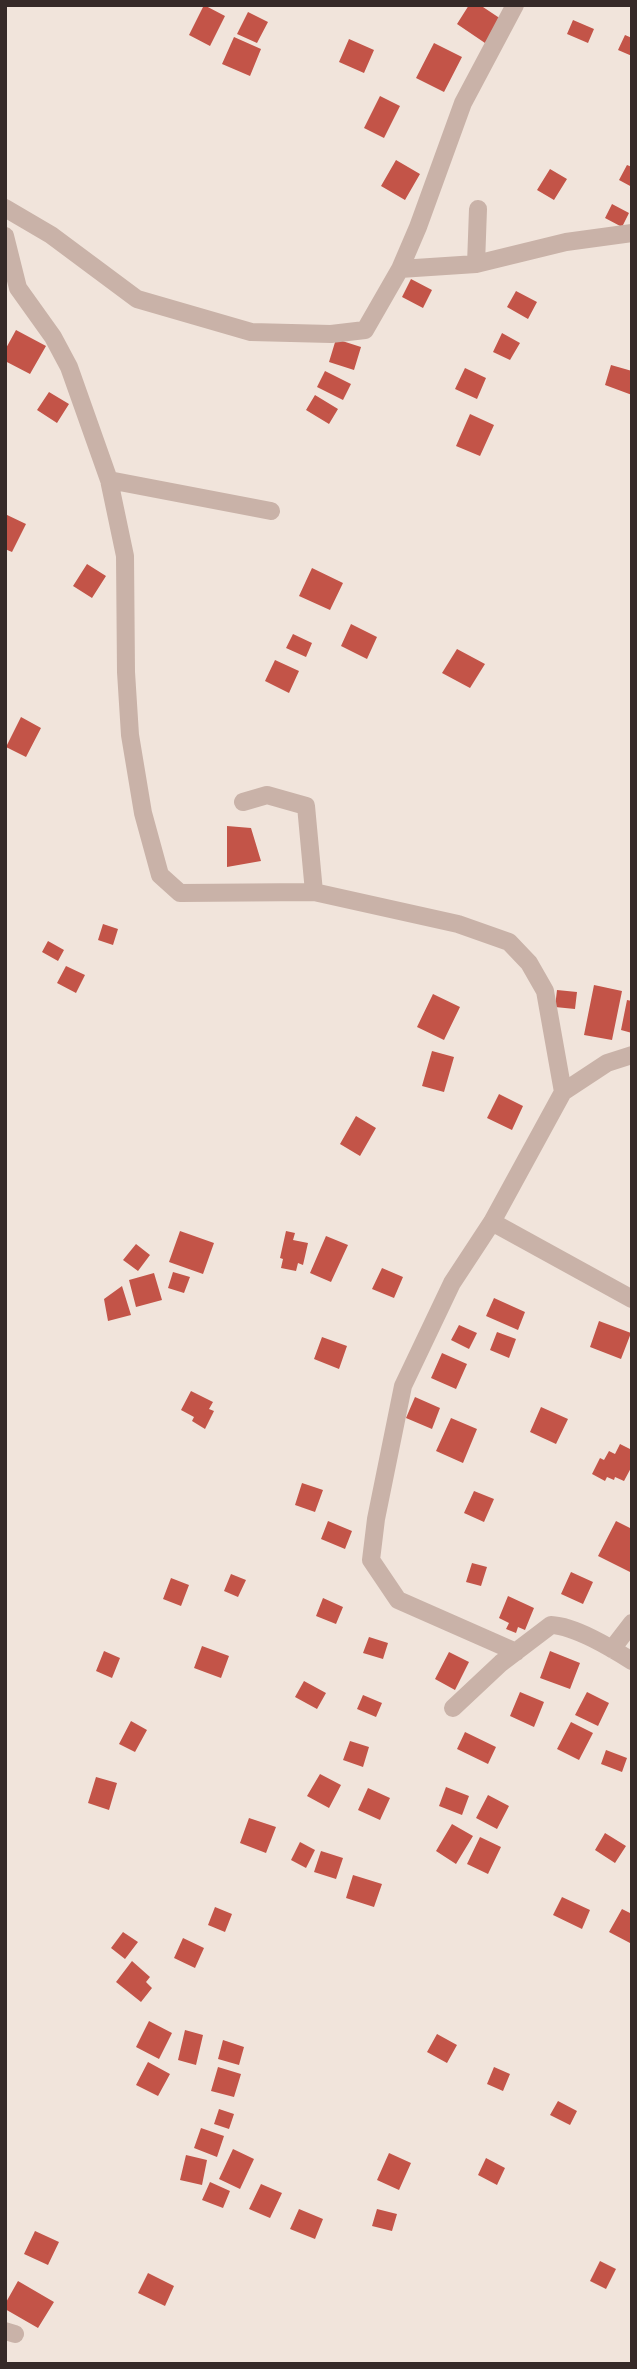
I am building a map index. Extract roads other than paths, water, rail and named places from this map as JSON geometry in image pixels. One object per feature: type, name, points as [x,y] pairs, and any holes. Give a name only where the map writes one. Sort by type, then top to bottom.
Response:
[{"type":"street","points":[[5,208],[51,235],[137,299],[251,332],[331,334],[365,330],[400,269],[463,103],[515,5]]},
{"type":"street","points":[[476,264],[478,209]]},
{"type":"street","points":[[400,269],[476,264],[566,242],[632,233]]},
{"type":"street","points":[[5,236],[18,288],[69,367],[109,480],[125,556],[126,672],[130,735],[143,813],[160,875],[180,893],[314,892],[458,924],[509,942],[529,963],[545,991],[563,1092]]},
{"type":"street","points":[[109,480],[271,511]]},
{"type":"street","points":[[243,802],[267,795],[306,806],[314,892]]},
{"type":"street","points":[[516,1652],[398,1600],[371,1560],[376,1519],[403,1386],[452,1283],[492,1222],[563,1092],[607,1063],[632,1055]]},
{"type":"street","points":[[492,1222],[632,1299]]},
{"type":"street","points":[[612,1649],[632,1623]]},
{"type":"street","points":[[453,1708],[501,1663],[551,1625],[561,1625],[632,1661]]}]
